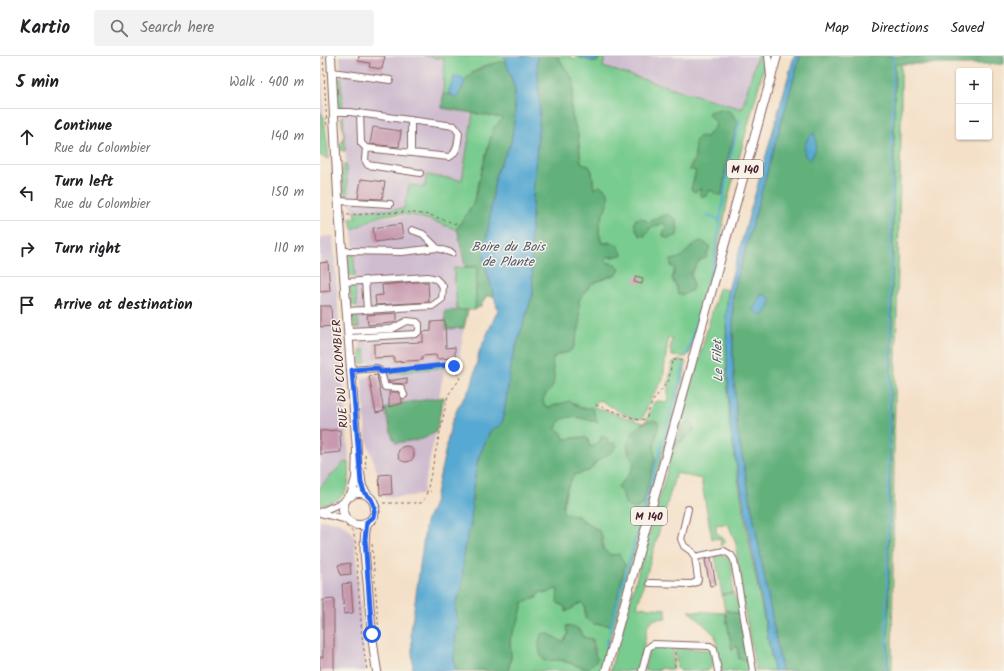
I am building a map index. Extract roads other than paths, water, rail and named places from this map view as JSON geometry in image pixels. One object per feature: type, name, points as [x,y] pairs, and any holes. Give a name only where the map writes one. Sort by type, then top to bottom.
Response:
[{"type":"main road","name":"RUE DU COLOMBIER","points":[[331,56],[339,201],[357,450],[361,483],[370,495]]},
{"type":"main road","name":"M 140","points":[[606,671],[776,56]]},
{"type":"main road","name":"RUE DU COLOMBIER","points":[[348,498],[356,478],[357,450]]},
{"type":"main road","points":[[365,559],[359,535],[348,522],[344,511],[348,498],[359,494],[370,495],[375,508],[365,539],[365,559],[377,671]]},
{"type":"main road","points":[[348,522],[369,524]]},
{"type":"street","points":[[768,56],[770,79]]},
{"type":"street","points":[[332,72],[390,80]]},
{"type":"street","points":[[334,112],[360,113],[454,126],[459,132],[456,150],[452,156],[366,148],[361,143],[360,113]]},
{"type":"street","points":[[411,120],[411,153]]},
{"type":"street","points":[[366,148],[364,160],[368,165],[420,173]]},
{"type":"street","points":[[339,201],[390,204]]},
{"type":"street","points":[[412,230],[425,236],[436,248]]},
{"type":"street","points":[[343,251],[402,252],[436,248],[452,253]]},
{"type":"street","points":[[345,282],[432,278],[442,283],[443,293],[440,302],[432,306],[347,311]]},
{"type":"street","points":[[366,280],[367,310]]},
{"type":"street","points":[[349,334],[392,332]]},
{"type":"street","points":[[352,370],[377,368],[381,372],[385,387],[401,388],[404,396]]},
{"type":"street","points":[[320,512],[348,498]]},
{"type":"street","points":[[650,583],[694,584],[699,576],[696,557],[692,551],[684,546],[681,539],[688,509]]},
{"type":"street","points":[[320,512],[348,522]]},
{"type":"street","points":[[696,557],[724,551],[731,555],[734,560],[754,671]]},
{"type":"street","points":[[642,671],[649,646],[653,644],[712,647],[718,671]]},
{"type":"water","name":"Boire du Bois de Plante","points":[[504,56],[537,56],[540,111],[533,195],[531,243],[533,293],[512,360],[503,420],[500,426],[493,428],[490,431],[478,459],[472,495],[471,524],[464,548],[462,588],[455,605],[457,619],[454,659],[456,671],[413,671],[411,631],[426,522],[434,503],[451,424],[458,407],[472,385],[479,352],[498,310],[485,265],[483,247],[487,237],[496,173],[511,143],[515,116],[515,89]]},
{"type":"water","points":[[579,56],[599,56],[596,62],[580,58]]},
{"type":"water","points":[[794,56],[800,56],[733,293],[733,359],[737,428],[782,671],[774,671],[730,428],[726,316],[728,290]]},
{"type":"water","points":[[457,76],[463,78],[465,82],[457,98],[448,93],[454,77]]},
{"type":"water","points":[[814,133],[816,148],[809,160],[804,153],[805,146],[809,137]]},
{"type":"water","points":[[764,294],[771,299],[769,309],[764,315],[759,315],[753,310],[760,296]]},
{"type":"waterway","points":[[886,671],[893,56]]},
{"type":"waterway","points":[[687,355],[714,260],[728,167],[740,119]]},
{"type":"waterway","points":[[708,215],[720,220]]},
{"type":"waterway","points":[[609,632],[684,366]]},
{"type":"waterway","points":[[606,645],[608,638]]},
{"type":"water label","name":"Le Filet","points":[[717,361]]}]
